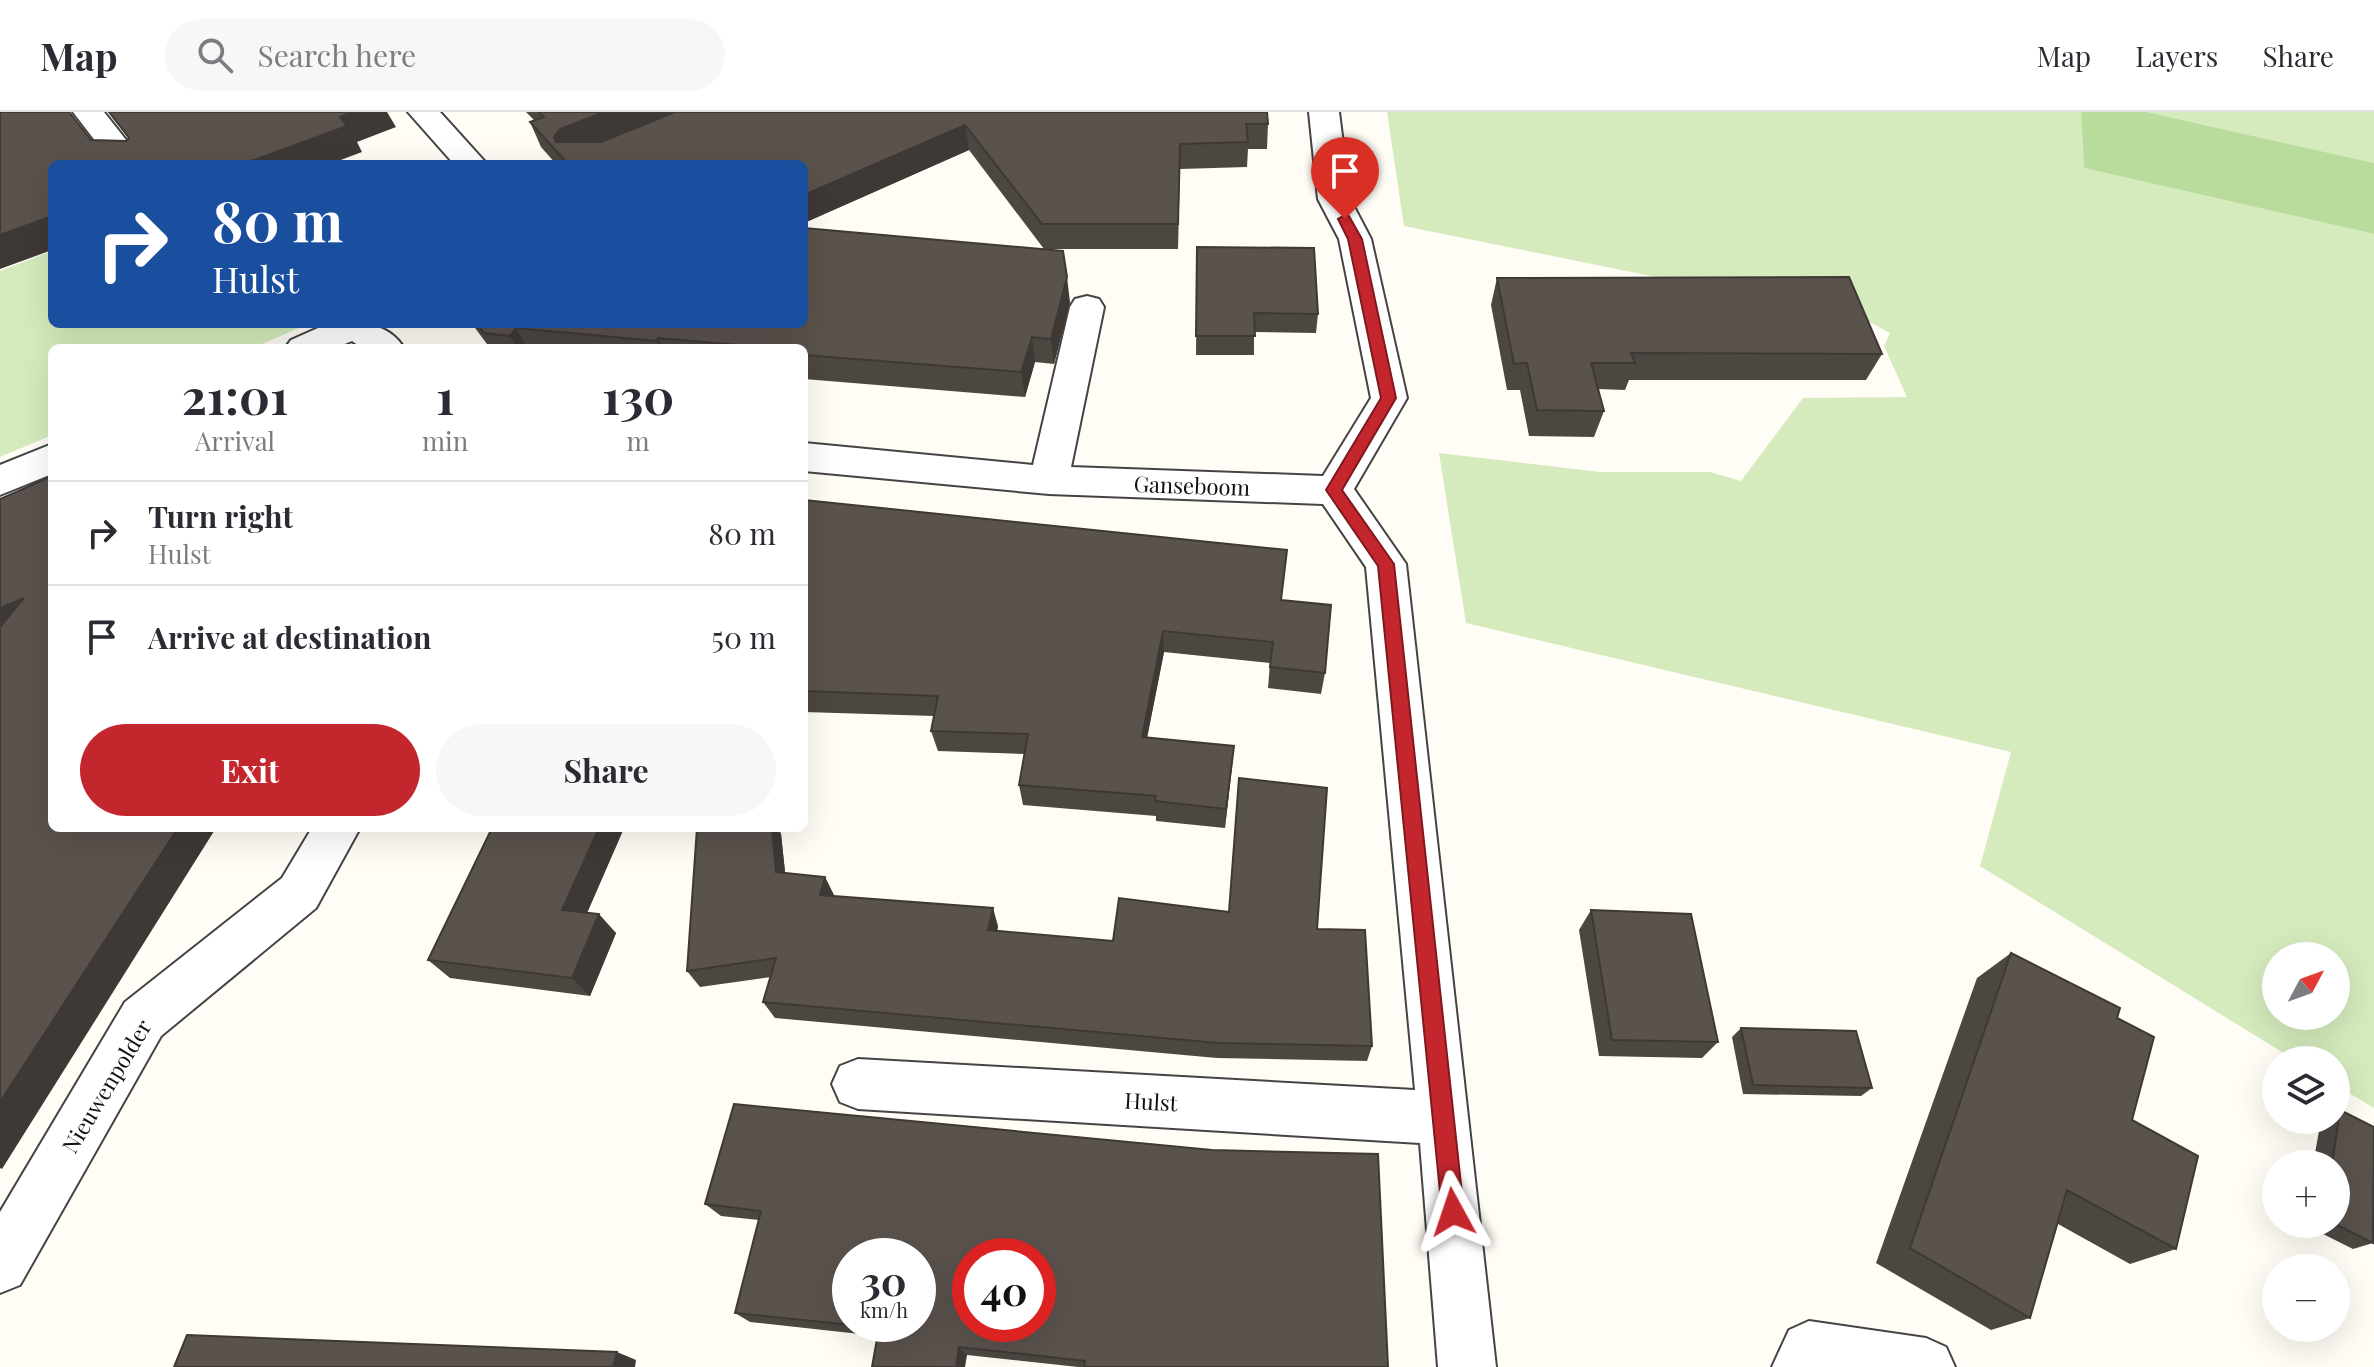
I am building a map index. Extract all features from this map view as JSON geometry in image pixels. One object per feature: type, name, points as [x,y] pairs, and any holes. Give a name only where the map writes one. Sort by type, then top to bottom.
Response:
[{"type":"street","points":[[88,112],[126,160]]},
{"type":"street","points":[[423,112],[467,160]]},
{"type":"street","points":[[1324,112],[1334,199],[1355,239],[1389,398],[1334,490],[1386,564],[1467,1367]]},
{"type":"street","points":[[1049,480],[1087,307]]},
{"type":"street","points":[[312,344],[346,328]]},
{"type":"street","points":[[357,328],[380,344]]},
{"type":"street","name":"Ganseboom","points":[[808,457],[1049,480],[1334,490]]},
{"type":"street","points":[[0,481],[48,460]]},
{"type":"street","name":"Nieuwenpolder","points":[[0,1265],[143,1019],[299,893],[335,832]]},
{"type":"street","name":"Hulst","points":[[858,1084],[1444,1118]]},
{"type":"street","points":[[1801,1367],[1809,1350],[1926,1367]]},
{"type":"green space","points":[[1387,112],[2081,112],[2084,168],[2374,234],[2374,1108],[2350,1093],[2350,1046],[2272,1046],[1980,866],[2011,752],[1466,623],[1439,453],[1600,472],[1710,472],[1741,481],[1803,398],[1907,397],[1884,346],[1890,333],[1864,319],[1404,226]]},
{"type":"green space","points":[[2081,112],[2147,112],[2374,163],[2374,234],[2084,168]]},
{"type":"green space","points":[[2147,112],[2374,112],[2374,163]]},
{"type":"green space","points":[[48,253],[48,328],[299,328],[262,344],[48,344],[48,437],[0,457],[0,271]]},
{"type":"building","points":[[0,112],[69,112],[91,140],[126,141],[129,138],[109,112],[353,112],[340,117],[347,126],[254,160],[48,160],[48,217],[0,235]]},
{"type":"building","points":[[539,112],[604,112],[560,129],[554,137],[556,142],[601,142],[675,112],[1267,112],[1268,124],[1246,124],[1248,142],[1180,144],[1178,224],[1042,224],[965,125],[808,193],[808,160],[564,160],[530,122],[544,117]]},
{"type":"building","points":[[808,228],[1063,251],[1067,277],[1051,339],[1032,337],[1021,372],[808,355],[808,344],[726,344],[658,338],[657,341],[516,328],[808,328]]},
{"type":"building","points":[[1197,247],[1314,248],[1318,314],[1254,313],[1255,336],[1196,336]]},
{"type":"building","points":[[1849,277],[1882,354],[1631,353],[1635,363],[1591,363],[1604,411],[1537,410],[1527,363],[1514,364],[1497,278]]},
{"type":"building","points":[[480,328],[516,328],[510,336],[484,333]]},
{"type":"building","points":[[48,478],[48,832],[175,832],[0,1102],[0,627],[24,598],[0,608],[0,499]]},
{"type":"building","points":[[808,500],[1287,550],[1281,600],[1331,605],[1325,673],[1270,667],[1273,642],[1163,631],[1142,737],[1234,746],[1226,809],[1155,801],[1156,796],[1019,785],[1028,734],[931,731],[938,696],[808,691]]},
{"type":"building","points":[[1239,778],[1327,788],[1317,929],[1365,930],[1372,1046],[1218,1043],[763,1002],[776,958],[687,971],[697,832],[772,832],[776,872],[825,877],[820,895],[993,908],[988,930],[1113,941],[1119,898],[1229,912]]},
{"type":"building","points":[[490,832],[597,832],[562,910],[599,914],[572,978],[428,960]]},
{"type":"building","points":[[1591,910],[1691,914],[1718,1042],[1612,1040]]},
{"type":"building","points":[[2011,953],[2120,1008],[2117,1018],[2154,1037],[2132,1120],[2198,1156],[2176,1249],[2067,1190],[2030,1318],[1910,1248]]},
{"type":"building","points":[[1741,1028],[1856,1031],[1872,1088],[1753,1085]]},
{"type":"building","points":[[734,1104],[1212,1150],[1378,1154],[1388,1367],[1084,1367],[1085,1361],[959,1347],[956,1367],[872,1367],[876,1342],[936,1342],[936,1238],[832,1238],[832,1323],[735,1313],[761,1211],[705,1204]]},
{"type":"building","points":[[2350,1115],[2374,1127],[2373,1243],[2350,1232],[2350,1150],[2334,1150],[2336,1134],[2350,1134]]},
{"type":"building","points":[[187,1335],[617,1352],[613,1367],[174,1367]]},
{"type":"route","points":[[1345,219],[1355,239],[1389,398],[1334,490],[1386,564],[1453,1212]]}]
